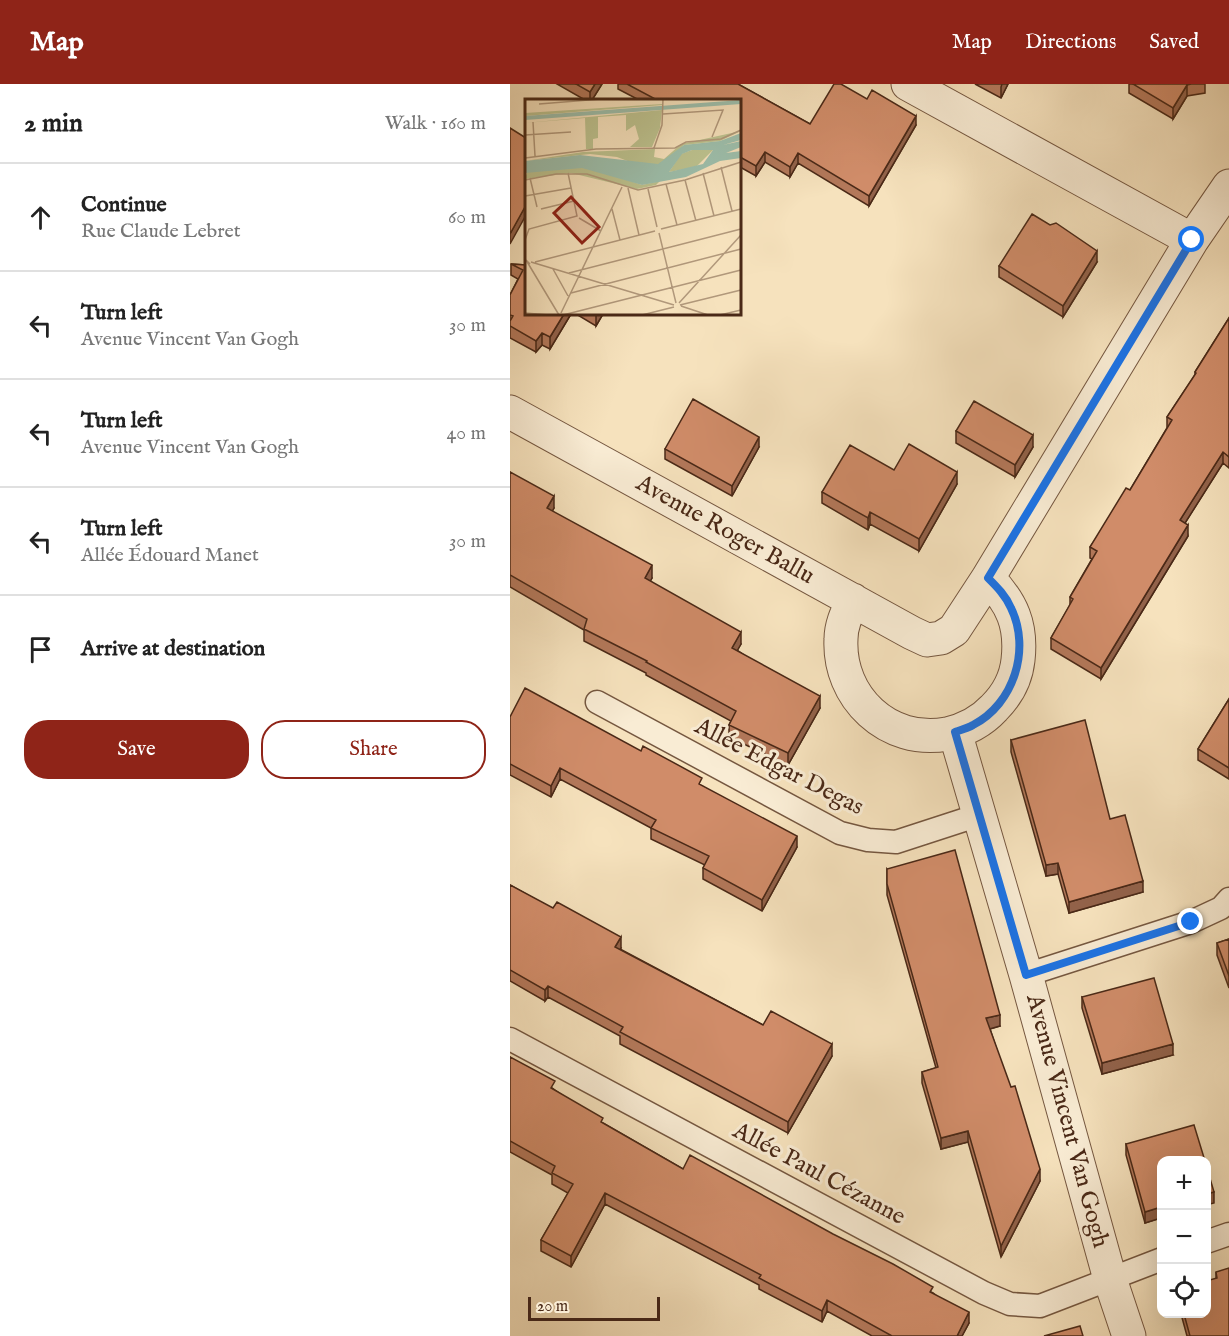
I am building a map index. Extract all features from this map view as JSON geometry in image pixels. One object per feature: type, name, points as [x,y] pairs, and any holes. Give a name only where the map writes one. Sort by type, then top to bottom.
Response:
[{"type":"street","points":[[908,84],[1192,240]]},
{"type":"street","points":[[853,600],[840,637],[845,675],[865,708],[881,721],[898,730],[917,735],[936,736],[973,725],[989,714],[1002,700],[1012,683],[1018,665],[1020,646],[1012,609],[1002,592],[988,578],[1192,240],[1229,186]]},
{"type":"street","name":"Avenue Roger Ballu","points":[[510,412],[927,640],[941,638],[954,630],[988,578]]},
{"type":"street","name":"Avenue Vincent Van Gogh","points":[[955,732],[1026,975],[1110,1279],[1129,1336]]},
{"type":"lane","name":"Allée Edgar Degas","points":[[597,702],[840,833],[868,840],[896,842],[979,815]]},
{"type":"lane","points":[[1026,975],[1191,922],[1221,908],[1229,899]]},
{"type":"lane","name":"Allée Paul Cézanne","points":[[510,1039],[984,1293],[1010,1304],[1040,1306],[1157,1261]]},
{"type":"lane","points":[[1211,1240],[1229,1233]]},
{"type":"building","points":[[576,84],[595,84],[590,92]]},
{"type":"building","points":[[627,84],[738,84],[810,124],[834,84],[841,84],[867,99],[872,90],[916,116],[869,196],[798,153],[790,167],[765,152],[756,166],[741,158],[741,99],[655,99]]},
{"type":"building","points":[[1133,84],[1191,84],[1187,85],[1173,108]]},
{"type":"building","points":[[510,128],[525,137],[525,207],[510,234]]},
{"type":"building","points":[[1032,214],[1050,225],[1056,223],[1097,251],[1063,306],[999,266]]},
{"type":"building","points":[[511,264],[525,265],[525,315],[563,315],[550,337],[542,333],[536,341],[510,326],[513,316],[510,315],[510,295],[523,270]]},
{"type":"building","points":[[1229,318],[1229,457],[1223,452],[1180,520],[1188,525],[1101,668],[1051,638],[1073,599],[1070,597],[1097,551],[1090,547],[1126,488],[1130,490],[1172,420],[1167,417]]},
{"type":"building","points":[[693,399],[759,437],[732,486],[665,449]]},
{"type":"building","points":[[974,401],[1033,435],[1015,465],[956,431]]},
{"type":"building","points":[[909,444],[957,472],[919,539],[870,512],[868,518],[822,492],[850,445],[894,470]]},
{"type":"building","points":[[510,472],[554,496],[547,508],[652,565],[645,578],[741,632],[732,648],[820,696],[788,753],[729,725],[736,711],[584,629],[587,619],[510,575]]},
{"type":"building","points":[[525,688],[641,751],[643,746],[702,778],[699,784],[797,836],[762,900],[703,868],[709,856],[651,828],[656,820],[560,768],[551,786],[510,764],[510,717]]},
{"type":"building","points":[[1229,699],[1229,768],[1198,749]]},
{"type":"building","points":[[1085,720],[1110,819],[1125,815],[1143,881],[1069,902],[1058,863],[1046,865],[1011,740]]},
{"type":"building","points":[[955,850],[1000,1015],[986,1018],[1011,1087],[1015,1086],[1040,1169],[1001,1246],[968,1131],[941,1138],[922,1072],[938,1067],[887,884],[887,869]]},
{"type":"building","points":[[510,885],[553,908],[557,902],[621,937],[615,947],[763,1025],[771,1011],[832,1044],[788,1122],[620,1032],[623,1027],[548,986],[545,990],[510,970]]},
{"type":"building","points":[[1229,939],[1229,976],[1217,943]]},
{"type":"building","points":[[1154,978],[1173,1044],[1102,1063],[1082,997]]},
{"type":"building","points":[[510,1057],[555,1081],[551,1088],[603,1118],[601,1122],[683,1169],[690,1155],[933,1287],[930,1292],[969,1312],[957,1336],[892,1336],[827,1300],[822,1311],[759,1278],[761,1275],[605,1193],[571,1256],[541,1240],[573,1184],[552,1173],[555,1166],[510,1141]]},
{"type":"building","points":[[1194,1125],[1203,1156],[1157,1156],[1157,1208],[1145,1212],[1126,1144]]},
{"type":"building","points":[[1229,1268],[1229,1336],[1190,1336],[1185,1318],[1211,1318],[1211,1280],[1217,1278],[1216,1272]]},
{"type":"building","points":[[1080,1326],[1083,1336],[1044,1336]]},
{"type":"route","points":[[1191,922],[1026,975],[955,732],[973,725],[989,714],[1002,700],[1012,683],[1018,665],[1020,646],[1012,609],[1002,592],[988,578],[1192,240]]}]
